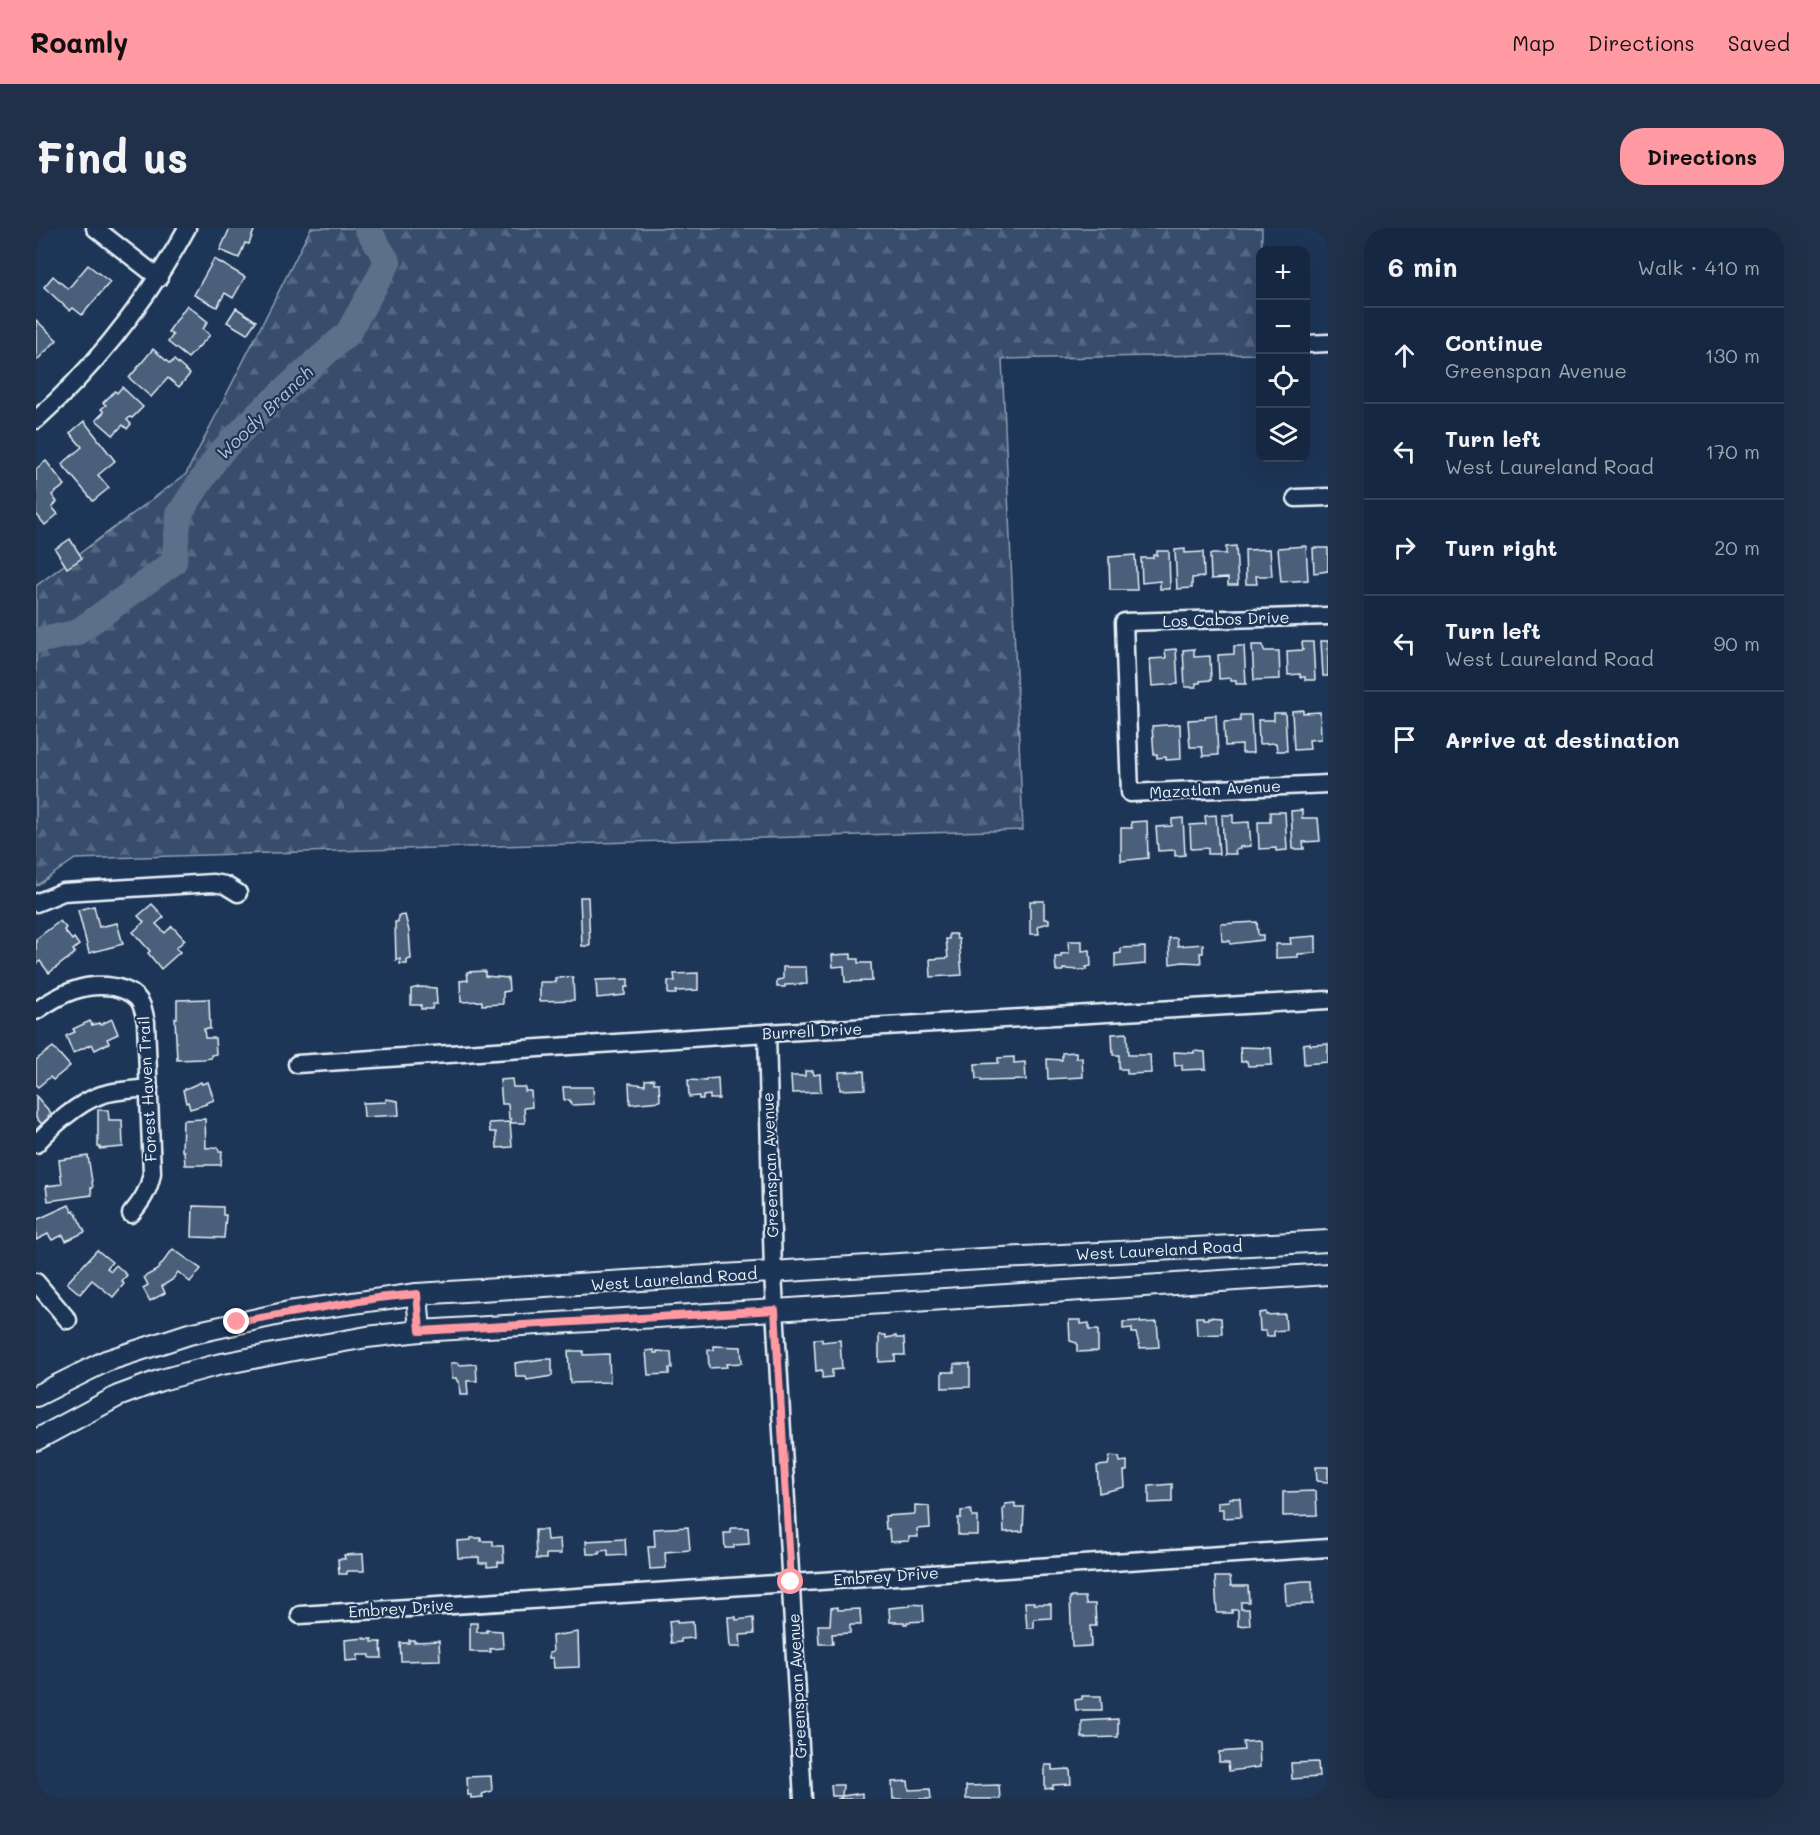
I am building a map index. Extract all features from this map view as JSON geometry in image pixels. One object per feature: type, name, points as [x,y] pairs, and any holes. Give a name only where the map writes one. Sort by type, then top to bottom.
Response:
[{"type":"main road","name":"West Laureland Road","points":[[36,1396],[106,1361],[189,1334],[289,1312],[417,1294],[964,1260],[1328,1241]]},
{"type":"main road","name":"West Laureland Road","points":[[39,1431],[118,1396],[161,1380],[217,1365],[367,1337],[420,1331],[1328,1274]]},
{"type":"main road","points":[[417,1294],[420,1331]]},
{"type":"street","points":[[95,228],[159,278]]},
{"type":"street","points":[[36,420],[66,393],[123,325],[159,278],[187,228]]},
{"type":"street","points":[[1310,344],[1328,343]]},
{"type":"street","points":[[1296,498],[1328,497]]},
{"type":"street","name":"Los Cabos Drive","points":[[1124,622],[1328,616]]},
{"type":"street","name":"Mazatlan Avenue","points":[[1124,622],[1130,793],[1328,784]]},
{"type":"street","points":[[36,903],[63,892],[213,883],[225,885],[238,892]]},
{"type":"street","name":"Forest Haven Trail","points":[[36,1011],[81,987],[106,986],[125,989],[137,997],[143,1009],[146,1022],[152,1173],[149,1187],[142,1201],[131,1214]]},
{"type":"street","name":"Burrell Drive","points":[[297,1064],[1328,1000]]},
{"type":"street","name":"Greenspan Avenue","points":[[767,1034],[773,1273],[803,1799]]},
{"type":"street","points":[[36,1144],[49,1129],[100,1095],[149,1088]]},
{"type":"street","points":[[36,1282],[68,1320]]},
{"type":"street","name":"Embrey Drive","points":[[300,1615],[1328,1548]]},
{"type":"green space","points":[[311,228],[1262,228],[1262,246],[1256,246],[1256,354],[1002,359],[1023,830],[75,859],[36,886],[36,586],[186,474]]},
{"type":"building","points":[[230,228],[255,228],[249,244],[245,243],[239,258],[220,250]]},
{"type":"building","points":[[214,259],[245,277],[233,298],[225,293],[217,307],[194,295]]},
{"type":"building","points":[[88,265],[110,282],[82,315],[73,308],[70,311],[44,287],[53,276],[68,289]]},
{"type":"building","points":[[187,305],[208,322],[203,329],[210,335],[188,358],[168,342],[173,335],[168,332]]},
{"type":"building","points":[[236,308],[256,321],[247,334],[227,322]]},
{"type":"building","points":[[36,320],[57,340],[36,361]]},
{"type":"building","points":[[153,349],[170,364],[174,360],[190,374],[179,387],[168,378],[151,397],[129,378]]},
{"type":"building","points":[[122,387],[143,407],[127,420],[131,424],[127,429],[123,425],[113,435],[96,420],[104,412],[101,409],[106,405],[103,403]]},
{"type":"building","points":[[84,421],[115,461],[98,475],[109,488],[93,501],[62,464],[82,447],[70,433]]},
{"type":"building","points":[[46,461],[65,485],[52,495],[57,502],[52,507],[58,514],[45,525],[36,514],[36,469]]},
{"type":"building","points":[[70,539],[82,558],[67,568],[55,549]]},
{"type":"building","points":[[1236,546],[1238,585],[1228,585],[1228,578],[1211,579],[1210,554],[1226,554],[1226,547]]},
{"type":"building","points":[[1306,546],[1308,580],[1281,582],[1278,548]]},
{"type":"building","points":[[1313,548],[1328,548],[1328,571],[1314,573]]},
{"type":"building","points":[[1185,549],[1185,553],[1203,552],[1204,577],[1192,578],[1192,588],[1177,589],[1175,550]]},
{"type":"building","points":[[1270,549],[1272,576],[1256,576],[1257,584],[1246,584],[1245,550]]},
{"type":"building","points":[[1157,551],[1169,551],[1170,589],[1160,589],[1160,581],[1142,583],[1141,558],[1153,558],[1153,555],[1157,555]]},
{"type":"building","points":[[1135,555],[1137,590],[1110,590],[1109,557]]},
{"type":"building","points":[[1321,641],[1328,641],[1328,676],[1323,676]]},
{"type":"building","points":[[1302,642],[1313,642],[1315,680],[1305,680],[1305,677],[1300,677],[1300,674],[1288,675],[1287,651],[1303,650]]},
{"type":"building","points":[[1252,645],[1263,645],[1264,651],[1279,651],[1280,679],[1254,680]]},
{"type":"building","points":[[1234,646],[1244,646],[1246,684],[1236,684],[1236,681],[1231,681],[1231,678],[1219,679],[1218,655],[1234,654]]},
{"type":"building","points":[[1176,649],[1178,684],[1152,686],[1150,659],[1166,658],[1165,650]]},
{"type":"building","points":[[1194,649],[1194,657],[1210,656],[1211,680],[1200,681],[1196,683],[1196,687],[1185,687],[1183,650]]},
{"type":"building","points":[[1303,710],[1303,713],[1320,712],[1321,739],[1309,740],[1310,749],[1294,750],[1292,711]]},
{"type":"building","points":[[1274,713],[1285,713],[1287,751],[1277,751],[1276,743],[1259,744],[1258,720],[1274,720]]},
{"type":"building","points":[[1216,715],[1218,755],[1203,756],[1202,747],[1190,747],[1188,720],[1205,719],[1205,716]]},
{"type":"building","points":[[1240,715],[1251,715],[1253,753],[1242,753],[1242,745],[1225,746],[1224,722],[1240,721]]},
{"type":"building","points":[[1180,724],[1181,759],[1157,758],[1157,754],[1154,755],[1152,726]]},
{"type":"building","points":[[1302,810],[1302,818],[1318,818],[1320,841],[1303,842],[1304,849],[1293,849],[1291,811]]},
{"type":"building","points":[[1270,812],[1285,812],[1287,850],[1259,849],[1258,822],[1270,822]]},
{"type":"building","points":[[1216,815],[1219,854],[1208,854],[1208,848],[1191,849],[1190,825],[1206,824],[1205,816]]},
{"type":"building","points":[[1222,815],[1233,815],[1233,823],[1249,822],[1251,846],[1240,847],[1235,850],[1236,854],[1224,854]]},
{"type":"building","points":[[1183,818],[1185,855],[1175,856],[1175,850],[1158,851],[1156,827],[1172,826],[1172,819]]},
{"type":"building","points":[[1147,821],[1148,858],[1121,861],[1121,828],[1132,828],[1131,822]]},
{"type":"building","points":[[580,897],[588,897],[590,946],[582,946]]},
{"type":"building","points":[[1030,901],[1044,901],[1044,919],[1049,919],[1049,923],[1038,926],[1039,934],[1030,934]]},
{"type":"building","points":[[152,904],[164,917],[156,924],[165,933],[172,926],[185,940],[176,948],[180,952],[161,969],[148,953],[150,951],[133,932],[144,922],[138,916]]},
{"type":"building","points":[[94,906],[99,927],[117,923],[123,944],[89,953],[78,910]]},
{"type":"building","points":[[405,915],[409,931],[411,959],[407,960],[407,964],[400,964],[400,959],[396,960],[395,922],[398,922],[398,916]]},
{"type":"building","points":[[60,921],[66,928],[64,930],[79,945],[73,950],[75,953],[49,973],[40,961],[36,964],[36,939]]},
{"type":"building","points":[[1257,922],[1258,935],[1263,935],[1263,940],[1230,944],[1230,941],[1222,941],[1221,924]]},
{"type":"building","points":[[949,934],[956,934],[959,939],[962,975],[931,977],[930,959],[948,958],[946,939],[949,939]]},
{"type":"building","points":[[1316,936],[1316,953],[1276,958],[1276,944],[1291,944],[1290,938]]},
{"type":"building","points":[[1169,938],[1177,938],[1178,946],[1203,944],[1203,953],[1200,953],[1201,963],[1170,964]]},
{"type":"building","points":[[1068,941],[1082,941],[1082,951],[1090,950],[1091,966],[1086,967],[1086,970],[1056,971],[1055,957],[1069,953]]},
{"type":"building","points":[[1145,947],[1145,964],[1115,967],[1115,954],[1121,953],[1121,948]]},
{"type":"building","points":[[851,954],[851,959],[858,959],[858,963],[871,963],[872,981],[845,982],[844,966],[833,967],[832,955]]},
{"type":"building","points":[[783,967],[806,967],[807,984],[777,987],[777,980],[783,979]]},
{"type":"building","points":[[485,971],[485,976],[508,978],[509,991],[503,992],[503,1004],[482,1005],[482,1001],[461,1002],[460,981],[468,980],[467,972]]},
{"type":"building","points":[[698,973],[698,990],[676,991],[676,994],[668,994],[668,981],[675,981],[674,974]]},
{"type":"building","points":[[573,977],[574,1000],[540,1001],[540,982],[556,982],[555,978]]},
{"type":"building","points":[[628,979],[625,995],[597,998],[596,980]]},
{"type":"building","points":[[436,988],[437,1004],[433,1004],[432,1009],[421,1009],[421,1005],[411,1005],[411,989]]},
{"type":"building","points":[[209,999],[210,1029],[204,1029],[205,1038],[215,1038],[216,1054],[211,1055],[211,1058],[177,1060],[175,1018],[177,1018],[177,1000]]},
{"type":"building","points":[[112,1019],[118,1034],[107,1039],[109,1043],[95,1050],[92,1044],[73,1053],[66,1036],[75,1032],[73,1029],[90,1021],[92,1025],[99,1023],[100,1025]]},
{"type":"building","points":[[1127,1033],[1128,1055],[1150,1055],[1151,1073],[1127,1074],[1127,1069],[1119,1069],[1119,1055],[1113,1055],[1112,1034]]},
{"type":"building","points":[[1310,1043],[1310,1045],[1328,1044],[1328,1062],[1304,1064],[1303,1044]]},
{"type":"building","points":[[53,1047],[70,1066],[53,1080],[50,1077],[38,1087],[36,1085],[36,1060]]},
{"type":"building","points":[[1240,1047],[1271,1048],[1272,1065],[1248,1066],[1247,1061],[1241,1062]]},
{"type":"building","points":[[1194,1051],[1205,1052],[1206,1069],[1182,1070],[1182,1065],[1175,1066],[1174,1052],[1194,1053]]},
{"type":"building","points":[[1076,1052],[1076,1058],[1082,1058],[1083,1077],[1048,1079],[1047,1059],[1062,1060],[1062,1053]]},
{"type":"building","points":[[1014,1057],[1014,1063],[1025,1062],[1026,1080],[981,1081],[981,1079],[976,1079],[975,1064],[998,1063],[998,1058]]},
{"type":"building","points":[[805,1071],[813,1071],[814,1075],[820,1074],[821,1092],[792,1093],[791,1076],[805,1076]]},
{"type":"building","points":[[864,1071],[865,1089],[840,1090],[839,1072]]},
{"type":"building","points":[[718,1078],[719,1099],[710,1099],[710,1095],[703,1096],[703,1099],[699,1099],[699,1096],[689,1097],[688,1080],[706,1081],[706,1079]]},
{"type":"building","points":[[512,1079],[513,1087],[525,1087],[525,1091],[531,1091],[532,1107],[524,1108],[525,1123],[511,1123],[508,1104],[502,1104],[500,1080]]},
{"type":"building","points":[[654,1079],[654,1083],[659,1083],[660,1101],[630,1104],[629,1083],[645,1085],[645,1080]]},
{"type":"building","points":[[201,1082],[202,1084],[208,1082],[214,1100],[190,1109],[183,1090]]},
{"type":"building","points":[[563,1087],[593,1087],[594,1104],[571,1105],[570,1100],[564,1100]]},
{"type":"building","points":[[36,1096],[51,1113],[48,1116],[50,1118],[43,1125],[36,1118]]},
{"type":"building","points":[[386,1099],[398,1101],[399,1115],[364,1117],[363,1103],[386,1102]]},
{"type":"building","points":[[98,1110],[108,1110],[109,1120],[122,1120],[123,1147],[100,1149],[98,1147]]},
{"type":"building","points":[[205,1119],[206,1148],[218,1147],[219,1151],[222,1151],[221,1165],[185,1165],[184,1151],[182,1151],[183,1120]]},
{"type":"building","points":[[510,1122],[512,1147],[497,1148],[496,1132],[490,1132],[489,1123]]},
{"type":"building","points":[[88,1156],[92,1195],[48,1201],[46,1186],[62,1184],[59,1160]]},
{"type":"building","points":[[69,1205],[85,1232],[66,1241],[63,1235],[52,1240],[48,1234],[36,1240],[36,1220]]},
{"type":"building","points":[[193,1206],[223,1207],[223,1215],[226,1215],[224,1238],[192,1237]]},
{"type":"building","points":[[173,1249],[201,1269],[190,1282],[178,1272],[172,1280],[162,1286],[165,1293],[150,1301],[143,1288],[148,1285],[144,1277],[157,1270]]},
{"type":"building","points":[[97,1250],[112,1262],[107,1268],[111,1271],[116,1265],[127,1275],[122,1281],[124,1284],[113,1297],[92,1280],[80,1294],[67,1283]]},
{"type":"building","points":[[1266,1312],[1266,1315],[1285,1314],[1286,1330],[1274,1331],[1274,1336],[1267,1336],[1266,1331],[1260,1331],[1259,1313]]},
{"type":"building","points":[[1196,1317],[1221,1318],[1222,1334],[1197,1335]]},
{"type":"building","points":[[1069,1320],[1081,1320],[1081,1324],[1089,1323],[1089,1330],[1098,1330],[1098,1351],[1077,1352],[1077,1343],[1070,1341]]},
{"type":"building","points":[[1140,1321],[1140,1323],[1157,1322],[1159,1347],[1140,1348],[1136,1333],[1132,1333],[1132,1328],[1123,1329],[1123,1322]]},
{"type":"building","points":[[879,1335],[886,1335],[886,1338],[896,1336],[896,1338],[904,1338],[905,1355],[895,1355],[895,1361],[879,1362]]},
{"type":"building","points":[[814,1339],[822,1339],[822,1342],[840,1340],[842,1369],[832,1370],[832,1377],[822,1378],[822,1370],[816,1371]]},
{"type":"building","points":[[714,1346],[741,1347],[742,1363],[709,1368],[708,1350],[714,1350]]},
{"type":"building","points":[[654,1350],[654,1353],[657,1351],[671,1352],[672,1368],[669,1368],[669,1374],[648,1375],[646,1351]]},
{"type":"building","points":[[568,1351],[583,1351],[583,1355],[609,1354],[610,1382],[570,1383]]},
{"type":"building","points":[[552,1359],[552,1376],[527,1380],[526,1377],[516,1377],[515,1363]]},
{"type":"building","points":[[451,1363],[476,1364],[477,1381],[467,1381],[468,1395],[460,1395],[459,1381],[452,1378]]},
{"type":"building","points":[[954,1364],[970,1364],[970,1387],[942,1388],[942,1372],[954,1372]]},
{"type":"building","points":[[1110,1456],[1119,1457],[1120,1462],[1127,1461],[1127,1471],[1124,1471],[1125,1487],[1099,1493],[1097,1466],[1108,1465]]},
{"type":"building","points":[[1316,1467],[1328,1467],[1328,1482],[1317,1481]]},
{"type":"building","points":[[1172,1484],[1172,1502],[1149,1503],[1149,1486]]},
{"type":"building","points":[[1316,1491],[1317,1515],[1283,1516],[1283,1492]]},
{"type":"building","points":[[1229,1498],[1240,1498],[1241,1517],[1223,1518],[1223,1509],[1218,1509],[1218,1502],[1229,1501]]},
{"type":"building","points":[[1015,1503],[1015,1507],[1024,1507],[1023,1531],[1004,1532],[1003,1508],[1005,1504]]},
{"type":"building","points":[[915,1505],[929,1506],[930,1528],[917,1529],[918,1537],[909,1537],[909,1541],[890,1542],[885,1516],[915,1514]]},
{"type":"building","points":[[971,1510],[972,1517],[978,1517],[978,1535],[958,1535],[958,1518],[961,1518],[961,1511]]},
{"type":"building","points":[[688,1527],[690,1550],[665,1552],[666,1568],[650,1569],[648,1547],[655,1547],[654,1529]]},
{"type":"building","points":[[731,1528],[748,1528],[749,1544],[725,1548],[724,1533],[731,1533]]},
{"type":"building","points":[[535,1530],[546,1530],[547,1540],[560,1539],[561,1554],[546,1554],[546,1559],[536,1559]]},
{"type":"building","points":[[471,1538],[493,1541],[493,1546],[503,1546],[504,1562],[498,1562],[498,1566],[487,1567],[487,1563],[479,1563],[479,1557],[458,1558],[457,1541],[471,1540]]},
{"type":"building","points":[[625,1539],[626,1555],[608,1556],[608,1550],[600,1551],[600,1554],[587,1554],[586,1541]]},
{"type":"building","points":[[363,1554],[364,1571],[347,1571],[347,1574],[339,1574],[338,1559],[345,1559],[344,1555]]},
{"type":"building","points":[[1215,1577],[1230,1577],[1231,1586],[1248,1586],[1249,1602],[1241,1602],[1241,1609],[1249,1609],[1250,1625],[1238,1626],[1238,1610],[1232,1610],[1232,1613],[1217,1613]]},
{"type":"building","points":[[1312,1581],[1313,1604],[1286,1605],[1285,1583]]},
{"type":"building","points":[[1070,1597],[1085,1597],[1086,1604],[1095,1604],[1096,1626],[1090,1626],[1091,1646],[1072,1647]]},
{"type":"building","points":[[1025,1602],[1051,1604],[1051,1618],[1034,1619],[1034,1628],[1027,1628]]},
{"type":"building","points":[[910,1604],[923,1605],[924,1621],[907,1622],[907,1624],[890,1622],[889,1608],[910,1606]]},
{"type":"building","points":[[837,1607],[838,1610],[860,1609],[861,1625],[850,1625],[850,1633],[832,1634],[833,1644],[819,1644],[818,1625],[830,1625],[831,1608]]},
{"type":"building","points":[[728,1617],[736,1617],[736,1620],[753,1618],[754,1634],[740,1635],[741,1647],[730,1647]]},
{"type":"building","points":[[677,1620],[677,1623],[693,1622],[694,1638],[671,1643],[669,1621]]},
{"type":"building","points":[[470,1623],[477,1623],[477,1632],[502,1631],[503,1648],[490,1649],[491,1652],[470,1652]]},
{"type":"building","points":[[578,1632],[579,1667],[554,1668],[553,1658],[549,1658],[549,1653],[553,1652],[552,1636]]},
{"type":"building","points":[[372,1639],[372,1642],[381,1642],[382,1658],[358,1655],[358,1660],[346,1661],[345,1640]]},
{"type":"building","points":[[409,1640],[414,1640],[414,1642],[439,1641],[440,1660],[401,1661],[400,1643],[409,1643]]},
{"type":"building","points":[[1082,1696],[1101,1696],[1102,1710],[1076,1710],[1075,1700],[1082,1699]]},
{"type":"building","points":[[1118,1719],[1118,1737],[1082,1738],[1082,1721]]},
{"type":"building","points":[[1259,1741],[1260,1767],[1229,1771],[1228,1762],[1219,1762],[1219,1752],[1244,1750],[1243,1742]]},
{"type":"building","points":[[1318,1762],[1319,1777],[1292,1779],[1291,1763]]},
{"type":"building","points":[[1045,1765],[1052,1765],[1052,1770],[1070,1769],[1071,1784],[1053,1785],[1053,1788],[1045,1789]]},
{"type":"building","points":[[491,1776],[492,1791],[482,1794],[483,1797],[471,1798],[471,1795],[468,1795],[467,1777]]},
{"type":"building","points":[[908,1781],[909,1790],[930,1789],[931,1799],[893,1799],[892,1782]]},
{"type":"building","points":[[831,1785],[843,1785],[842,1796],[862,1793],[862,1799],[837,1799],[841,1796],[832,1796]]},
{"type":"building","points":[[999,1785],[1000,1799],[966,1799],[966,1786]]},
{"type":"waterway","name":"Woody Branch","points":[[36,641],[76,633],[174,562],[179,514],[219,454],[259,413],[348,333],[388,262],[367,228]]},
{"type":"route","points":[[237,1322],[377,1298],[417,1294],[420,1331],[775,1310],[791,1582]]}]
